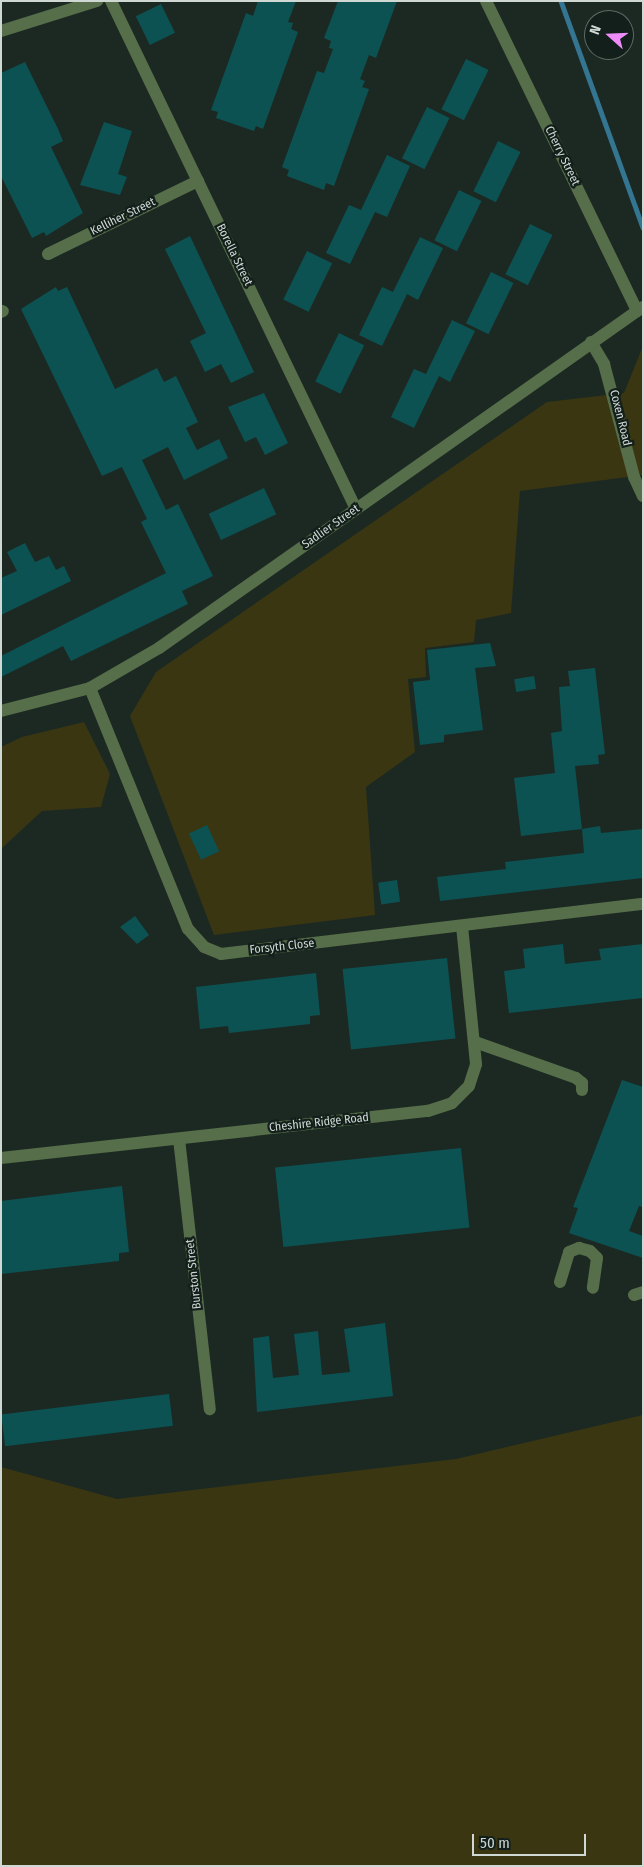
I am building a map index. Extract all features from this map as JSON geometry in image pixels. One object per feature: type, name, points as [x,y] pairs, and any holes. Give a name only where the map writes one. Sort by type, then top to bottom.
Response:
[{"type":"lane","points":[[1,31],[97,1]]},
{"type":"lane","name":"Borella Street","points":[[111,1],[356,509]]},
{"type":"lane","name":"Cherry Street","points":[[486,1],[640,309]]},
{"type":"lane","name":"Kelliher Street","points":[[48,254],[198,181]]},
{"type":"lane","name":"Sadlier Street","points":[[1,711],[90,688],[159,648],[640,309]]},
{"type":"lane","name":"Coxen Road","points":[[591,342],[604,364],[634,477],[643,496]]},
{"type":"lane","name":"Forsyth Close","points":[[90,688],[188,929],[204,947],[221,954],[462,927],[643,904]]},
{"type":"lane","name":"Cheshire Ridge Road","points":[[1,1158],[428,1111],[452,1104],[470,1086],[476,1064],[462,927]]},
{"type":"lane","points":[[475,1042],[576,1078],[582,1083],[582,1090]]},
{"type":"lane","name":"Burston Street","points":[[179,1139],[210,1409]]},
{"type":"lane","points":[[560,1282],[569,1252],[590,1250],[597,1258],[593,1288]]},
{"type":"shaded area","points":[[643,346],[643,475],[520,491],[511,613],[476,620],[474,642],[425,648],[426,677],[408,679],[415,752],[366,787],[375,915],[214,935],[130,716],[156,672],[547,402],[624,393]]},
{"type":"shaded area","points":[[84,722],[110,774],[101,807],[42,811],[1,849],[1,747],[22,737]]},
{"type":"shaded area","points":[[643,1415],[643,1866],[1,1866],[1,1467],[117,1499],[456,1459]]},
{"type":"building","points":[[258,1],[296,1],[288,22],[293,23],[291,29],[298,32],[263,129],[256,126],[254,131],[216,118],[218,112],[211,110],[246,13],[253,16]]},
{"type":"building","points":[[338,1],[397,1],[376,58],[369,55],[360,79],[365,81],[362,87],[369,89],[334,186],[326,183],[324,190],[287,176],[289,170],[282,167],[317,71],[324,73],[333,49],[329,48],[331,41],[324,38]]},
{"type":"building","points":[[161,4],[175,33],[150,45],[136,16]]},
{"type":"building","points":[[466,59],[488,70],[464,120],[441,109]]},
{"type":"building","points":[[25,62],[63,141],[51,147],[83,213],[46,236],[44,232],[32,238],[1,176],[1,73]]},
{"type":"building","points":[[427,107],[449,118],[424,169],[402,158]]},
{"type":"building","points":[[104,122],[132,131],[118,174],[127,177],[120,195],[80,185]]},
{"type":"building","points":[[498,141],[520,152],[496,202],[473,191]]},
{"type":"building","points":[[387,155],[410,166],[387,217],[375,212],[350,264],[326,253],[349,205],[361,210]]},
{"type":"building","points":[[459,190],[481,201],[457,251],[434,240]]},
{"type":"building","points":[[530,224],[552,235],[528,285],[505,274]]},
{"type":"building","points":[[190,236],[254,372],[231,383],[221,364],[205,372],[190,341],[206,333],[165,249]]},
{"type":"building","points":[[420,237],[443,248],[418,300],[407,294],[382,346],[359,335],[382,287],[393,292]]},
{"type":"building","points":[[307,251],[332,263],[308,312],[283,300]]},
{"type":"building","points":[[491,272],[513,283],[488,334],[466,323]]},
{"type":"building","points":[[56,287],[58,291],[67,287],[115,389],[157,368],[164,382],[176,376],[198,422],[186,428],[197,450],[219,439],[228,458],[184,480],[168,447],[142,460],[166,510],[178,504],[213,576],[182,591],[188,604],[71,661],[63,646],[1,677],[1,656],[166,573],[141,522],[147,519],[122,467],[102,476],[21,309]]},
{"type":"building","points":[[452,320],[475,331],[450,382],[439,376],[414,428],[391,417],[414,369],[426,374]]},
{"type":"building","points":[[339,333],[364,345],[340,394],[315,382]]},
{"type":"building","points":[[264,393],[288,443],[265,455],[256,437],[245,442],[228,407]]},
{"type":"building","points":[[264,488],[276,514],[221,540],[209,514]]},
{"type":"building","points":[[25,543],[35,562],[49,556],[56,570],[64,566],[71,581],[1,615],[1,578],[17,571],[7,552]]},
{"type":"building","points":[[490,643],[496,666],[475,668],[483,730],[444,735],[444,742],[420,745],[413,682],[430,680],[427,650]]},
{"type":"building","points":[[595,668],[605,754],[598,755],[599,764],[575,766],[582,829],[521,836],[514,778],[555,773],[551,733],[562,731],[559,687],[570,686],[568,671]]},
{"type":"building","points":[[534,676],[536,689],[516,692],[514,679]]},
{"type":"building","points":[[207,825],[219,851],[201,860],[189,833]]},
{"type":"building","points":[[600,826],[601,833],[643,829],[643,878],[440,901],[437,877],[506,869],[505,862],[584,853],[582,829]]},
{"type":"building","points":[[397,880],[400,902],[381,904],[378,883]]},
{"type":"building","points":[[135,916],[149,935],[137,944],[120,927]]},
{"type":"building","points":[[563,944],[565,964],[601,960],[599,949],[643,944],[643,998],[509,1013],[504,971],[525,968],[523,949]]},
{"type":"building","points":[[447,958],[455,1039],[351,1050],[343,969]]},
{"type":"building","points":[[316,973],[320,1015],[310,1016],[310,1024],[229,1033],[228,1026],[200,1029],[196,987]]},
{"type":"building","points":[[622,1080],[643,1087],[643,1207],[639,1206],[629,1231],[643,1236],[643,1258],[569,1233],[578,1208],[573,1207]]},
{"type":"building","points":[[461,1148],[469,1228],[283,1247],[275,1168]]},
{"type":"building","points":[[122,1186],[129,1252],[119,1253],[119,1261],[1,1274],[1,1201]]},
{"type":"building","points":[[385,1323],[393,1396],[257,1412],[253,1338],[269,1336],[273,1378],[299,1375],[294,1334],[318,1331],[322,1375],[350,1372],[344,1329]]},
{"type":"building","points":[[169,1394],[173,1426],[5,1446],[1,1415]]},
{"type":"waterway","points":[[561,1],[643,228]]}]
